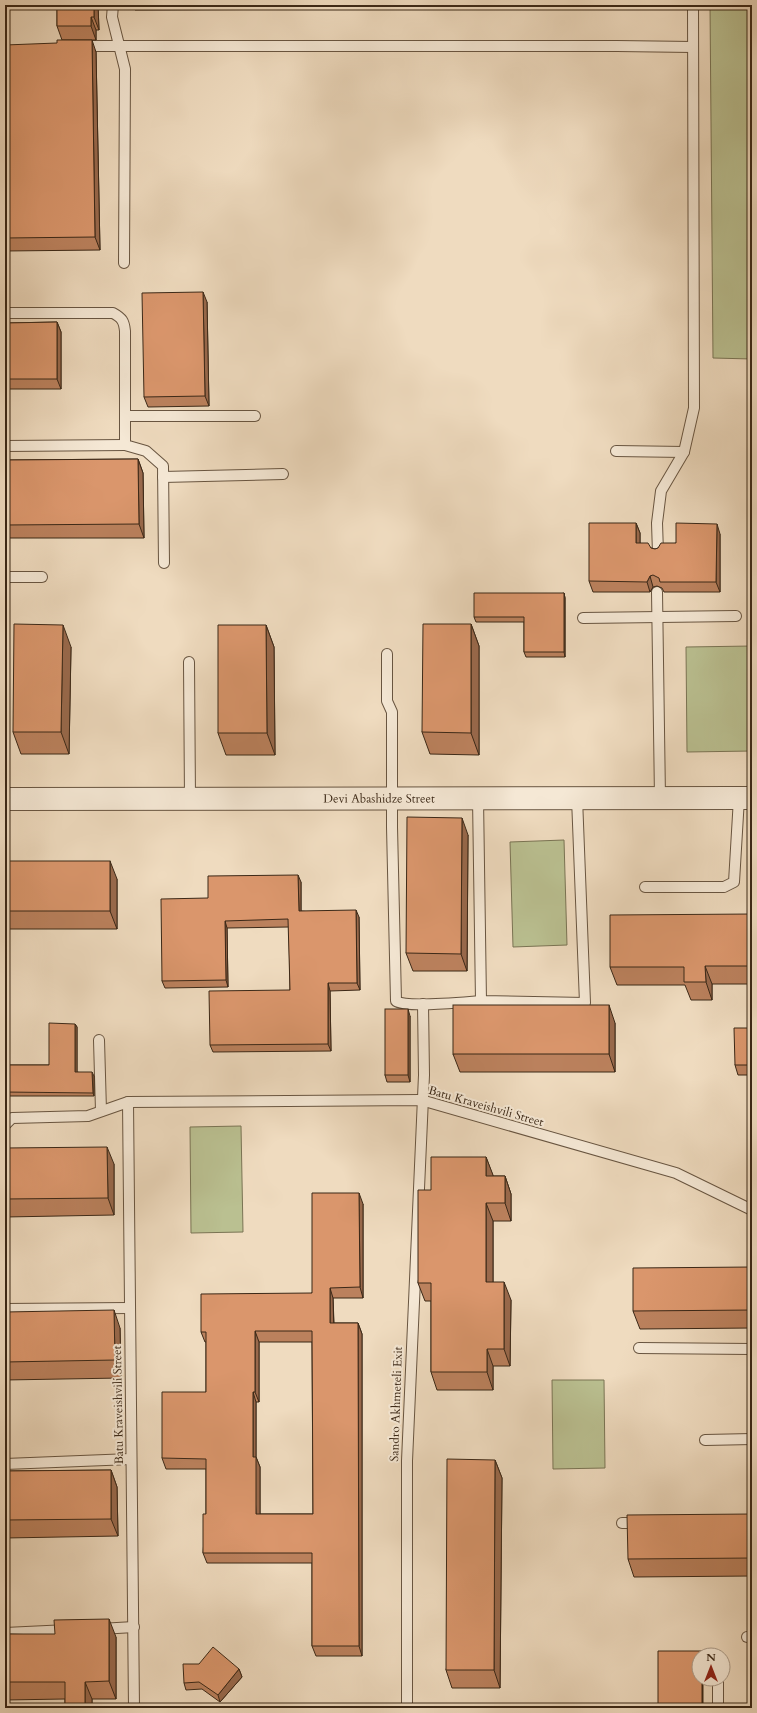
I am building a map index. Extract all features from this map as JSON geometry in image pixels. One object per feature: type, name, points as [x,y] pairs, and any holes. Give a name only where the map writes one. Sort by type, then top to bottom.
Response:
[{"type":"street","name":"Devi Abashidze Street","points":[[5,799],[746,798]]},
{"type":"lane","points":[[113,5],[112,17],[125,69],[124,263]]},
{"type":"lane","points":[[658,554],[657,523],[661,491],[684,452],[694,408],[693,5]]},
{"type":"lane","points":[[74,46],[693,47]]},
{"type":"lane","points":[[5,313],[113,313],[121,318],[124,323],[125,445]]},
{"type":"lane","points":[[125,416],[255,416]]},
{"type":"lane","points":[[5,446],[125,445],[146,451],[163,466],[164,563]]},
{"type":"lane","points":[[616,451],[684,452]]},
{"type":"lane","points":[[163,477],[283,474]]},
{"type":"lane","points":[[5,577],[42,577]]},
{"type":"lane","points":[[657,592],[660,798]]},
{"type":"lane","points":[[583,618],[736,616]]},
{"type":"lane","points":[[386,654],[386,701],[392,712],[396,1001],[400,1004],[481,1001],[585,1003],[577,798]]},
{"type":"lane","points":[[189,662],[190,799]]},
{"type":"lane","points":[[478,798],[481,1001]]},
{"type":"lane","points":[[645,887],[724,887],[734,882],[746,798]]},
{"type":"lane","name":"Sandro Akhmeteli Exit","points":[[407,1708],[407,1461],[424,1075],[423,1004]]},
{"type":"lane","points":[[99,1040],[101,1111]]},
{"type":"lane","name":"Batu Kraveishvili Street","points":[[5,1125],[12,1118],[88,1116],[128,1102],[422,1100],[676,1173],[752,1210]]},
{"type":"lane","name":"Batu Kraveishvili Street","points":[[128,1102],[134,1708]]},
{"type":"lane","points":[[5,1309],[130,1308]]},
{"type":"lane","points":[[639,1348],[752,1348]]},
{"type":"lane","points":[[705,1440],[752,1439]]},
{"type":"lane","points":[[5,1464],[131,1459]]},
{"type":"lane","points":[[622,1523],[653,1523]]},
{"type":"lane","points":[[5,1633],[134,1627]]},
{"type":"lane","points":[[718,1687],[718,1708]]},
{"type":"green space","points":[[710,5],[752,5],[752,359],[713,358]]},
{"type":"green space","points":[[752,646],[752,751],[687,752],[686,647]]},
{"type":"green space","points":[[564,840],[567,945],[513,947],[510,842]]},
{"type":"green space","points":[[241,1126],[243,1232],[191,1233],[190,1127]]},
{"type":"green space","points":[[552,1380],[604,1380],[605,1468],[553,1469]]},
{"type":"building","points":[[57,5],[94,5],[94,17],[91,17],[91,26],[57,26]]},
{"type":"building","points":[[57,40],[92,40],[95,237],[5,238],[5,45],[57,43]]},
{"type":"building","points":[[203,292],[205,396],[144,397],[142,293]]},
{"type":"building","points":[[57,322],[57,379],[5,379],[5,323]]},
{"type":"building","points":[[138,459],[139,524],[5,525],[5,460]]},
{"type":"building","points":[[589,523],[636,523],[636,543],[648,543],[651,548],[655,549],[658,548],[661,543],[676,543],[676,523],[717,524],[716,582],[660,582],[659,578],[653,575],[650,576],[647,582],[589,581]]},
{"type":"building","points":[[474,593],[564,593],[564,652],[524,652],[524,617],[474,617]]},
{"type":"building","points":[[14,624],[63,625],[61,732],[13,732]]},
{"type":"building","points":[[423,624],[471,624],[471,733],[422,732]]},
{"type":"building","points":[[218,625],[266,625],[267,733],[218,733]]},
{"type":"building","points":[[407,817],[462,818],[461,954],[406,953]]},
{"type":"building","points":[[5,861],[110,861],[110,911],[5,911]]},
{"type":"building","points":[[298,875],[299,911],[356,910],[357,983],[328,983],[328,1044],[210,1045],[209,991],[290,990],[288,919],[225,921],[226,980],[162,981],[161,899],[208,898],[208,876]]},
{"type":"building","points":[[752,914],[752,966],[705,966],[706,982],[684,982],[684,967],[610,967],[610,915]]},
{"type":"building","points":[[453,1005],[609,1005],[609,1054],[453,1054]]},
{"type":"building","points":[[385,1009],[408,1009],[408,1075],[385,1075]]},
{"type":"building","points":[[49,1023],[75,1024],[75,1072],[92,1072],[93,1093],[5,1092],[5,1065],[49,1065]]},
{"type":"building","points":[[734,1028],[752,1028],[752,1065],[735,1065]]},
{"type":"building","points":[[107,1147],[108,1198],[5,1199],[5,1148]]},
{"type":"building","points":[[431,1157],[486,1157],[486,1176],[505,1176],[505,1203],[486,1203],[486,1282],[504,1282],[504,1349],[487,1349],[487,1372],[431,1372],[431,1283],[418,1283],[418,1190],[431,1190]]},
{"type":"building","points":[[312,1193],[359,1193],[360,1287],[330,1288],[330,1323],[358,1323],[359,1646],[312,1646],[312,1553],[203,1553],[203,1514],[206,1514],[206,1459],[162,1458],[162,1392],[206,1392],[206,1332],[201,1332],[201,1294],[312,1293]],"holes":[[[255,1331],[312,1331],[313,1514],[256,1514],[256,1457],[253,1457]]]},
{"type":"building","points":[[752,1267],[752,1310],[633,1311],[633,1268]]},
{"type":"building","points":[[114,1310],[115,1360],[5,1362],[5,1312]]},
{"type":"building","points":[[447,1459],[495,1460],[494,1670],[446,1670]]},
{"type":"building","points":[[111,1470],[111,1519],[5,1520],[5,1471]]},
{"type":"building","points":[[752,1514],[752,1558],[628,1559],[627,1515]]},
{"type":"building","points":[[109,1619],[109,1681],[85,1682],[85,1704],[65,1704],[65,1682],[5,1682],[5,1634],[55,1634],[54,1620]]},
{"type":"building","points":[[213,1647],[239,1669],[218,1695],[199,1682],[184,1683],[183,1664],[199,1664]]},
{"type":"building","points":[[658,1651],[691,1651],[691,1687],[702,1687],[702,1708],[658,1708]]}]
